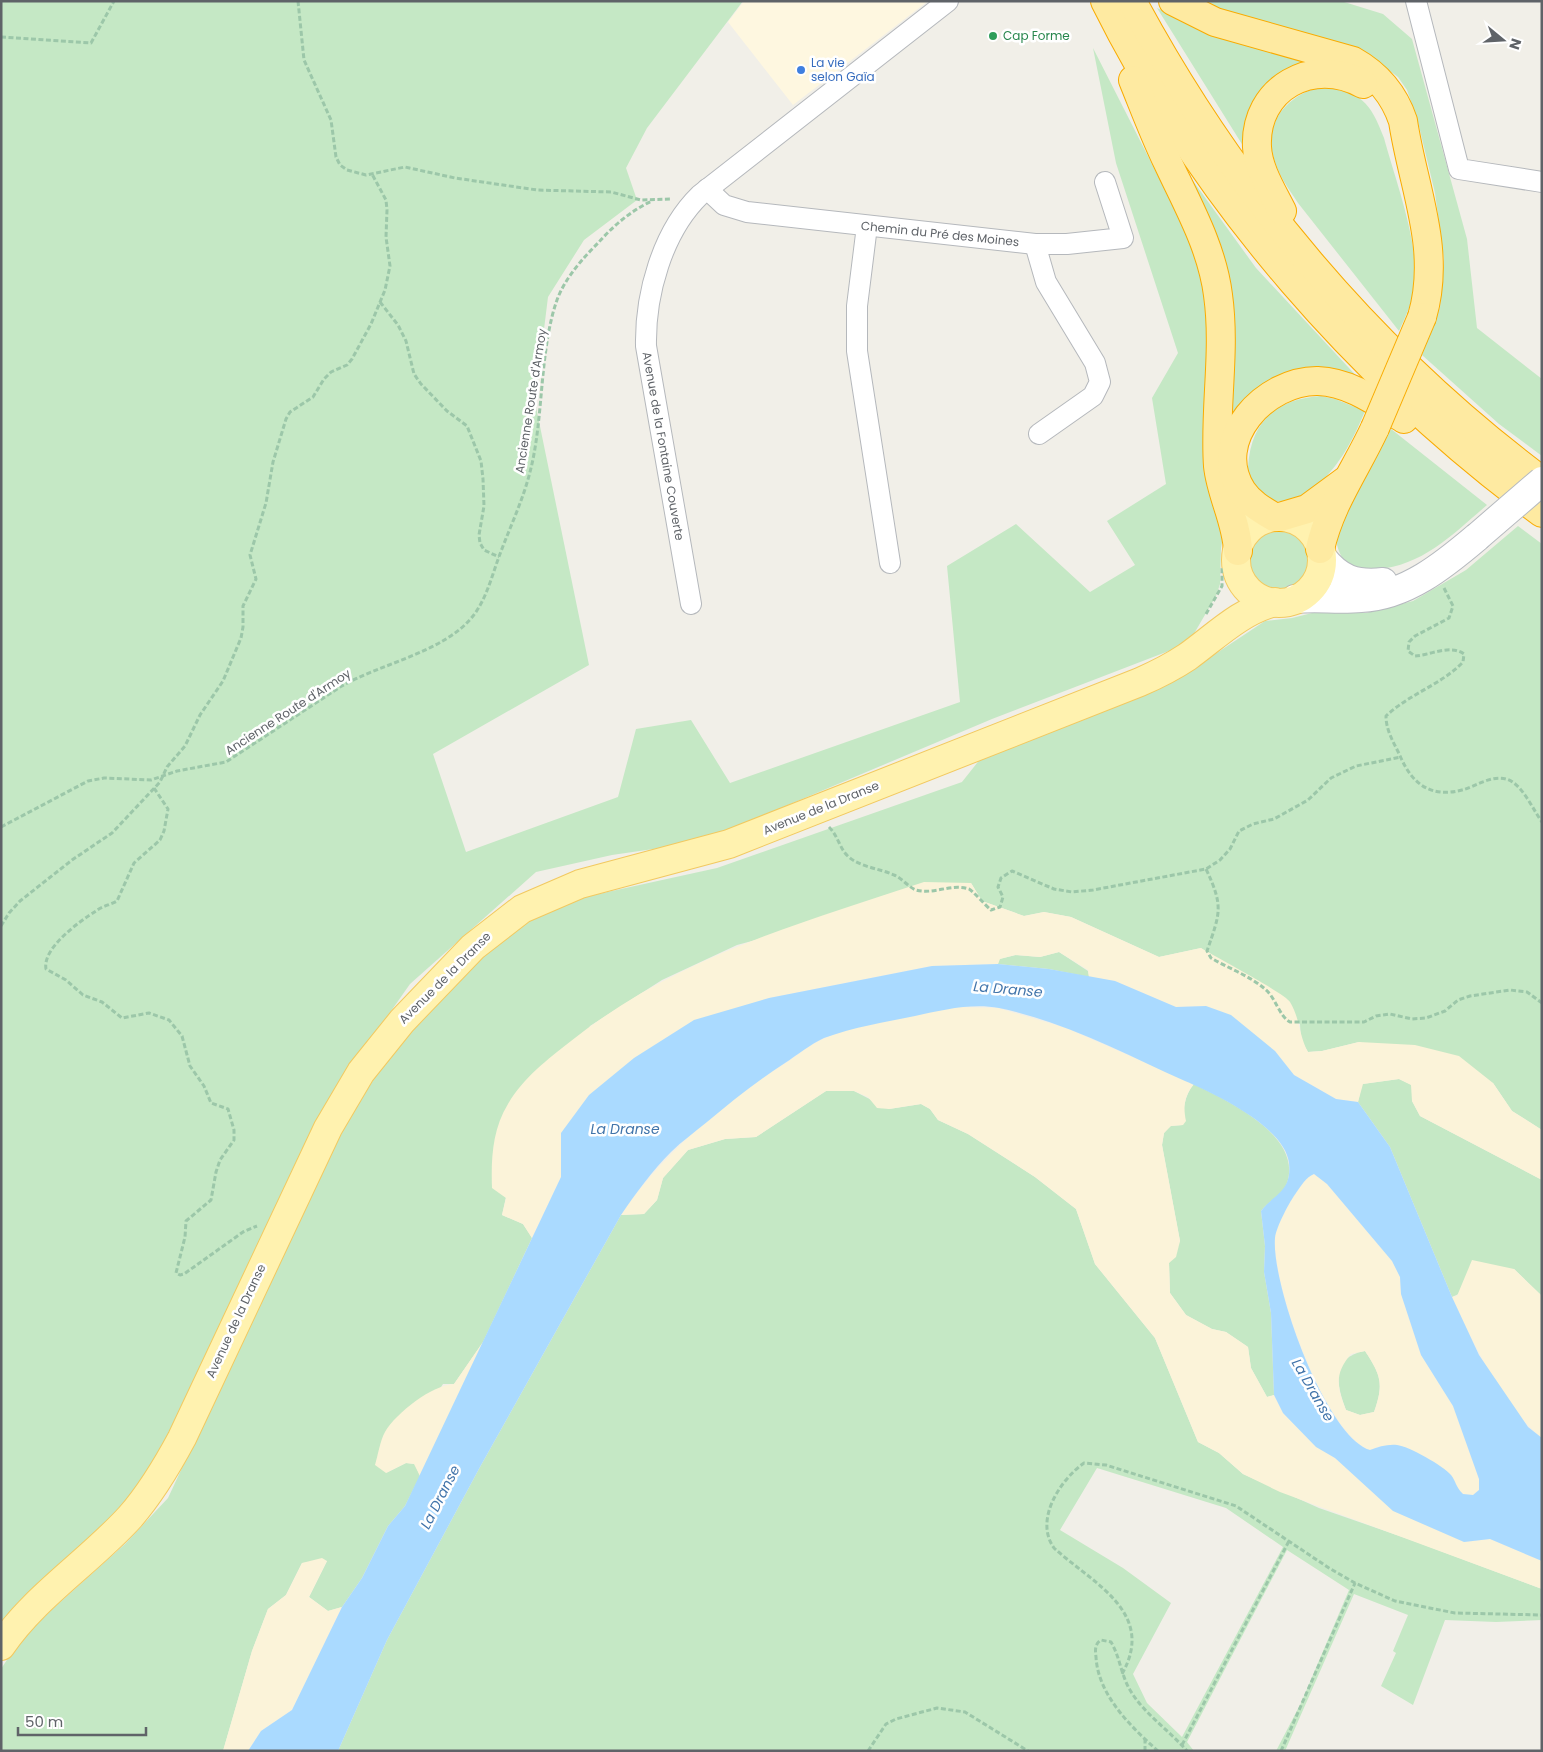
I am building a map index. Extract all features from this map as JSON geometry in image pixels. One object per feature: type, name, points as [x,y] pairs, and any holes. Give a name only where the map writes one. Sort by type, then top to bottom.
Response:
[{"type":"highway","points":[[1103,1],[1162,102],[1191,147],[1254,233],[1299,288],[1358,353],[1435,426],[1542,513]]},
{"type":"highway","points":[[1103,1],[1162,152],[1206,245],[1215,278],[1221,328],[1219,467],[1223,495],[1236,534],[1233,561]]},
{"type":"highway","points":[[1132,1],[1171,70],[1220,146],[1302,255],[1386,346],[1429,388],[1475,428],[1542,481]]},
{"type":"highway","points":[[1173,1],[1214,22],[1340,56],[1364,68],[1380,80],[1392,96],[1401,115],[1428,237],[1430,275],[1422,317],[1375,428],[1346,480],[1326,526],[1321,553]]},
{"type":"highway","points":[[1302,255],[1259,161],[1257,148],[1258,128],[1271,99],[1280,90],[1302,76],[1315,73],[1341,74],[1365,85],[1375,93],[1405,135]]},
{"type":"highway","points":[[1346,480],[1307,509],[1277,517],[1257,507],[1241,489],[1236,478],[1233,455],[1238,432],[1251,412],[1269,396],[1292,385],[1305,382],[1331,383],[1355,391],[1476,461]]},
{"type":"main road","name":"Avenue de la Dranse","points":[[1206,628],[1254,609],[1285,601],[1379,596],[1430,581],[1442,565],[1478,537],[1542,481]]},
{"type":"main road","points":[[1277,517],[1293,519],[1306,526],[1315,536],[1321,553],[1320,570],[1315,582],[1306,592],[1285,601],[1255,595],[1245,585],[1233,561],[1248,531],[1260,522],[1277,517]]},
{"type":"main road","name":"Avenue de la Dranse","points":[[1321,553],[1337,574],[1353,582],[1430,581]]},
{"type":"main road","name":"Avenue de la Dranse","points":[[1,1646],[37,1606],[130,1517],[159,1479],[182,1438],[328,1128],[361,1072],[424,996],[494,929],[522,909],[560,891],[714,849],[1152,677],[1187,657],[1206,628],[1227,606],[1233,561]]},
{"type":"street","name":"Avenue de la Fontaine Couverte","points":[[691,604],[648,365],[646,328],[652,292],[665,250],[682,216],[703,192],[948,1]]},
{"type":"street","points":[[1416,1],[1459,169],[1542,182]]},
{"type":"street","name":"Chemin du Pré des Moines","points":[[703,192],[724,205],[741,211],[1035,244],[1068,244],[1123,238],[1105,182]]},
{"type":"street","points":[[866,226],[857,306],[857,351],[890,564]]},
{"type":"street","points":[[1035,244],[1046,282],[1095,363],[1100,382],[1093,396],[1039,434]]},
{"type":"path","points":[[1,37],[91,43],[114,1]]},
{"type":"path","points":[[298,1],[304,60],[331,120],[336,157],[340,165],[347,170],[360,174],[372,174],[405,167],[455,178],[536,190],[611,192],[652,200],[703,192]]},
{"type":"path","points":[[1,926],[9,912],[20,902],[72,860],[112,833],[154,788],[164,776],[167,767],[185,746],[200,715],[220,687],[241,638],[243,606],[256,579],[250,555],[266,503],[273,462],[286,419],[290,412],[313,398],[324,379],[331,372],[347,365],[352,359],[380,302],[390,266],[386,236],[387,210],[386,200],[372,174]]},
{"type":"path","name":"Ancienne Route d'Armoy","points":[[1,827],[72,787],[88,781],[104,778],[151,780],[176,771],[226,762],[356,678],[426,648],[453,634],[472,617],[479,606],[499,558],[530,472],[548,344],[557,301],[571,275],[604,236],[640,206],[652,200]]},
{"type":"path","points":[[380,302],[398,325],[406,341],[414,374],[421,384],[447,412],[467,426],[481,461],[484,506],[480,525],[480,543],[484,550],[499,558]]},
{"type":"path","points":[[1206,628],[1233,561]]},
{"type":"path","points":[[1430,581],[1450,598],[1452,613],[1444,622],[1415,636],[1409,642],[1408,650],[1415,656],[1443,650],[1458,650],[1464,654],[1463,662],[1425,690],[1398,704],[1386,716],[1386,729],[1408,775],[1422,787],[1440,792],[1461,790],[1491,779],[1506,779],[1518,786],[1542,822]]},
{"type":"path","points":[[812,811],[834,832],[846,854],[858,862],[893,874],[914,889],[928,892],[959,886],[971,890],[991,910],[1000,908],[1003,897],[998,887],[1001,878],[1012,871],[1054,889],[1072,892],[1093,890],[1206,869],[1220,860],[1230,849],[1239,832],[1253,824],[1274,820],[1300,805],[1331,778],[1356,766],[1401,757]]},
{"type":"path","points":[[154,788],[168,809],[164,831],[160,840],[134,863],[118,901],[96,911],[60,940],[45,962],[46,969],[66,980],[83,995],[102,1002],[122,1018],[149,1012],[169,1020],[182,1036],[190,1066],[204,1086],[210,1103],[228,1109],[231,1114],[234,1140],[220,1160],[211,1200],[186,1221],[176,1273],[184,1274],[254,1226],[266,1227],[278,1232]]},
{"type":"path","points":[[1206,869],[1216,890],[1219,908],[1207,951],[1211,958],[1264,988],[1274,998],[1284,1019],[1290,1022],[1364,1022],[1376,1016],[1390,1014],[1412,1019],[1426,1018],[1445,1011],[1458,1000],[1470,996],[1510,990],[1527,992],[1542,1003]]},
{"type":"path","points":[[1122,1674],[1130,1660],[1133,1645],[1129,1621],[1123,1610],[1110,1595],[1054,1548],[1048,1540],[1045,1528],[1053,1503],[1066,1478],[1084,1463],[1096,1462],[1236,1506],[1355,1583],[1395,1601],[1437,1611],[1490,1615],[1542,1615]]},
{"type":"path","points":[[1182,1745],[1289,1541]]},
{"type":"path","points":[[1281,1751],[1355,1583]]},
{"type":"path","points":[[1158,1751],[1124,1718],[1105,1689],[1096,1662],[1095,1650],[1101,1640],[1111,1642],[1114,1646],[1122,1674],[1135,1698],[1187,1751]]},
{"type":"path","points":[[868,1751],[886,1724],[896,1719],[937,1708],[965,1712],[1028,1751]]},
{"type":"path","points":[[1145,1739],[1145,1751]]},
{"type":"shaded area","points":[[744,1],[928,1],[793,105],[728,22]]},
{"type":"green space","points":[[1,1],[743,1],[647,128],[626,168],[637,200],[584,240],[548,297],[535,402],[589,665],[433,754],[466,852],[618,797],[636,729],[691,720],[730,783],[960,702],[947,566],[1016,524],[1090,592],[1135,565],[1107,521],[1166,484],[1152,398],[1178,353],[1116,163],[1093,48],[1184,227],[1202,280],[1208,332],[1204,461],[1206,479],[1209,479],[1223,538],[1220,584],[1216,596],[1192,637],[1174,649],[992,719],[748,822],[681,845],[612,855],[536,872],[410,984],[384,1021],[316,1131],[165,1445],[123,1506],[1,1629]]},
{"type":"green space","points":[[1194,1],[1341,1],[1383,14],[1412,39],[1467,239],[1477,328],[1542,379],[1542,456],[1499,424],[1422,355],[1440,307],[1444,259],[1435,193],[1418,122],[1407,90],[1398,77],[1370,56],[1231,16]]},
{"type":"green space","points":[[1157,8],[1196,25],[1307,60],[1245,149]]},
{"type":"green space","points":[[1321,87],[1346,92],[1362,100],[1374,115],[1384,138],[1406,214],[1414,256],[1414,291],[1410,306],[1399,331],[1298,203],[1283,180],[1275,162],[1271,142],[1272,131],[1282,110],[1299,96]]},
{"type":"green space","points":[[1170,149],[1256,268],[1362,382],[1334,375],[1231,428],[1228,357]]},
{"type":"green space","points":[[1321,396],[1335,399],[1365,411],[1356,432],[1340,460],[1318,485],[1320,490],[1291,501],[1264,502],[1243,467],[1248,467],[1254,437],[1269,415],[1279,408],[1305,398]]},
{"type":"green space","points":[[1391,429],[1487,505],[1450,537],[1409,562],[1394,567],[1357,568],[1347,563],[1342,557],[1333,532],[1348,501],[1352,503]]},
{"type":"green space","points":[[1518,526],[1542,544],[1542,1130],[1512,1111],[1493,1083],[1359,1042],[1322,1051],[1308,1052],[1301,1040],[1300,1024],[1201,948],[1159,957],[1071,917],[1044,912],[1024,916],[982,901],[971,883],[737,945],[662,980],[590,1026],[506,1197],[502,1215],[523,1224],[532,1238],[483,1342],[454,1384],[443,1384],[386,1473],[406,1463],[415,1464],[420,1476],[405,1506],[388,1526],[362,1578],[342,1607],[328,1611],[309,1597],[327,1561],[302,1563],[286,1595],[268,1609],[252,1651],[223,1751],[1,1751],[1,1669],[14,1649],[38,1622],[125,1544],[168,1498],[305,1204],[343,1128],[378,1072],[420,1020],[488,951],[526,923],[580,898],[717,868],[962,782],[981,758],[1179,678],[1265,621],[1292,618],[1312,613],[1366,613],[1413,601],[1466,570]]},
{"type":"green space","points":[[1280,528],[1298,534],[1306,542],[1312,560],[1306,578],[1298,586],[1280,592],[1262,586],[1254,578],[1248,560],[1254,542],[1262,534]]},
{"type":"green space","points":[[1059,952],[1088,971],[1089,977],[1049,969],[998,964],[999,959],[1016,955],[1040,957]]},
{"type":"green space","points":[[1399,1079],[1412,1085],[1412,1101],[1420,1116],[1542,1180],[1542,1296],[1514,1269],[1452,1297],[1390,1147],[1358,1102],[1362,1084]]},
{"type":"green space","points":[[1194,1084],[1225,1100],[1259,1122],[1273,1135],[1284,1150],[1289,1166],[1285,1188],[1261,1211],[1265,1246],[1264,1272],[1271,1313],[1274,1395],[1267,1397],[1251,1368],[1248,1347],[1226,1332],[1212,1329],[1186,1315],[1170,1293],[1169,1263],[1180,1241],[1162,1145],[1164,1133],[1170,1126],[1183,1125],[1185,1103],[1188,1093]]},
{"type":"green space","points":[[826,1091],[854,1091],[889,1109],[921,1104],[930,1109],[938,1120],[968,1134],[1035,1177],[1076,1209],[1095,1264],[1155,1338],[1198,1442],[1219,1453],[1243,1474],[1319,1508],[1542,1589],[1542,1620],[1496,1622],[1445,1620],[1413,1705],[1381,1686],[1396,1653],[1393,1651],[1408,1615],[1354,1594],[1285,1751],[1276,1751],[1301,1703],[1349,1590],[1287,1550],[1187,1742],[1194,1751],[338,1751],[387,1640],[480,1467],[621,1215],[644,1214],[657,1200],[663,1178],[688,1150],[725,1139],[756,1137]],"holes":[[[1097,1468],[1226,1508],[1283,1547],[1182,1737],[1147,1703],[1133,1674],[1171,1603],[1123,1568],[1060,1530]]]},
{"type":"green space","points":[[1365,1351],[1378,1373],[1380,1387],[1374,1412],[1360,1415],[1346,1410],[1340,1391],[1339,1373],[1341,1365],[1346,1359],[1354,1354]]},
{"type":"sand","points":[[924,882],[971,883],[982,901],[1024,916],[1044,912],[1071,917],[1159,957],[1201,948],[1286,998],[1296,1014],[1308,1052],[1322,1051],[1359,1042],[1415,1045],[1459,1056],[1493,1083],[1512,1111],[1542,1130],[1542,1180],[1420,1116],[1412,1101],[1411,1085],[1399,1079],[1363,1084],[1358,1102],[1336,1099],[1294,1075],[1275,1051],[1206,1006],[1176,1007],[1115,981],[1089,977],[1088,970],[1059,952],[1040,957],[1015,955],[1000,959],[998,964],[931,966],[769,998],[562,1133],[561,1177],[532,1238],[523,1224],[502,1215],[506,1198],[492,1188],[492,1156],[499,1124],[508,1104],[521,1085],[562,1048],[611,1012],[653,987],[696,965],[785,929]]},
{"type":"sand","points":[[956,1007],[998,1008],[1066,1028],[1194,1084],[1185,1102],[1186,1121],[1183,1125],[1171,1126],[1164,1133],[1162,1145],[1180,1241],[1176,1257],[1169,1263],[1170,1293],[1186,1315],[1212,1329],[1226,1332],[1248,1347],[1251,1368],[1267,1397],[1274,1395],[1283,1413],[1316,1446],[1464,1542],[1490,1539],[1542,1561],[1542,1589],[1280,1492],[1243,1474],[1219,1453],[1198,1442],[1155,1338],[1095,1264],[1076,1209],[1035,1177],[968,1134],[938,1120],[930,1109],[921,1104],[889,1109],[877,1108],[868,1097],[854,1091],[826,1091],[756,1137],[725,1139],[688,1150],[663,1178],[657,1200],[644,1214],[621,1215],[655,1171],[695,1131],[761,1079],[813,1044],[854,1028]]},
{"type":"sand","points":[[1314,1174],[1327,1184],[1392,1261],[1400,1277],[1401,1294],[1421,1355],[1453,1406],[1479,1479],[1479,1490],[1473,1495],[1463,1494],[1455,1486],[1451,1475],[1380,1446],[1370,1450],[1353,1439],[1336,1417],[1320,1389],[1304,1356],[1282,1288],[1276,1259],[1275,1237],[1290,1202],[1304,1182]],"holes":[[[1365,1351],[1378,1373],[1380,1387],[1374,1412],[1360,1415],[1346,1410],[1339,1381],[1342,1368],[1351,1354]]]},
{"type":"sand","points":[[1472,1260],[1514,1269],[1542,1296],[1542,1438],[1528,1425],[1502,1392],[1479,1353],[1452,1297],[1457,1296]]},
{"type":"sand","points":[[483,1342],[420,1476],[414,1464],[406,1463],[386,1473],[375,1465],[385,1432],[397,1417],[415,1401],[435,1389],[454,1384]]},
{"type":"sand","points":[[322,1558],[327,1561],[309,1597],[328,1611],[342,1607],[292,1710],[261,1731],[248,1751],[223,1751],[252,1651],[268,1609],[286,1595],[302,1563]]},
{"type":"water","name":"La Dranse","points":[[998,964],[1049,969],[1115,981],[1176,1007],[1206,1006],[1231,1015],[1275,1051],[1294,1075],[1336,1099],[1358,1102],[1390,1147],[1452,1297],[1479,1355],[1528,1427],[1542,1438],[1542,1561],[1490,1539],[1464,1542],[1393,1511],[1335,1458],[1316,1447],[1283,1413],[1274,1395],[1271,1313],[1264,1272],[1265,1246],[1261,1211],[1281,1192],[1288,1180],[1289,1163],[1285,1150],[1275,1137],[1247,1113],[1213,1094],[1071,1030],[1047,1021],[999,1008],[978,1006],[957,1008],[858,1028],[819,1040],[745,1091],[684,1140],[664,1159],[644,1182],[621,1215],[480,1467],[387,1640],[338,1751],[248,1751],[261,1731],[292,1710],[342,1607],[362,1578],[388,1526],[405,1506],[561,1177],[561,1133],[589,1095],[634,1058],[694,1020],[769,998],[932,966]],"holes":[[[1314,1174],[1327,1184],[1392,1261],[1400,1277],[1401,1294],[1421,1355],[1453,1406],[1479,1479],[1479,1490],[1473,1495],[1463,1494],[1447,1471],[1417,1453],[1397,1445],[1386,1445],[1370,1450],[1353,1439],[1336,1417],[1319,1389],[1291,1321],[1276,1259],[1275,1238],[1287,1208],[1306,1179]]]},
{"type":"place","name":"Cap Forme","points":[[993,36]]},
{"type":"place","name":"La vie selon Gaïa","points":[[801,70]]}]
